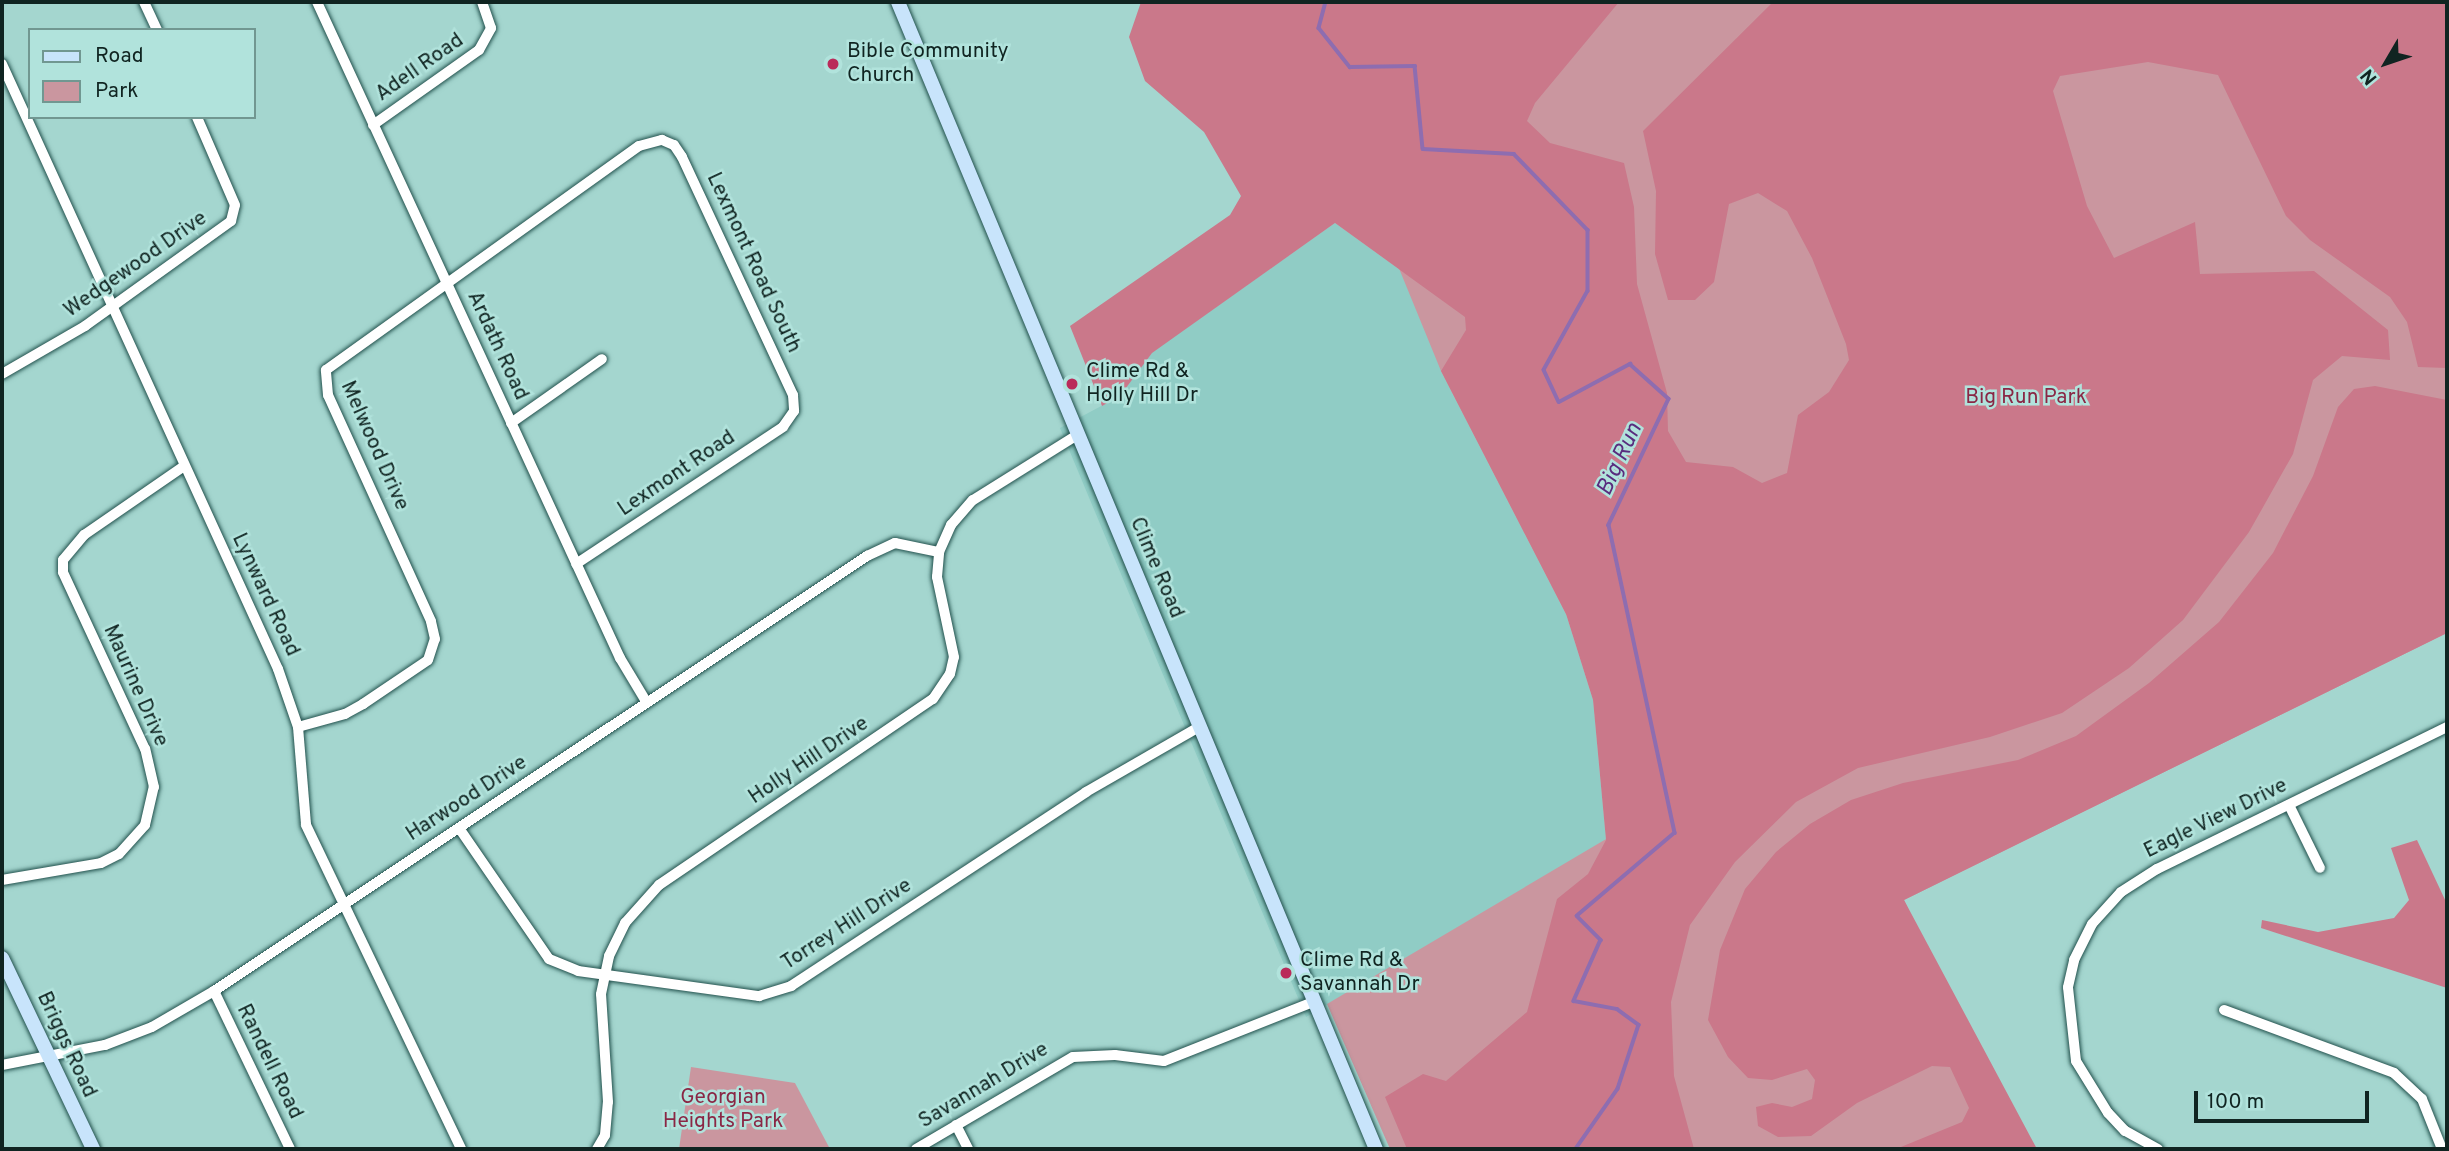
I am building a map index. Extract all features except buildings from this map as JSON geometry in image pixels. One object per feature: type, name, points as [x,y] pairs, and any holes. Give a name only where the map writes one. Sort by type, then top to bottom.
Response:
[{"type":"main road","name":"Clime Road","points":[[898,2],[1376,1149]]},
{"type":"main road","name":"Briggs Road","points":[[2,958],[93,1149]]},
{"type":"street","points":[[144,2],[156,28]]},
{"type":"street","name":"Ardath Road","points":[[317,2],[620,658],[647,703]]},
{"type":"street","name":"Adell Road","points":[[373,125],[479,50],[491,28],[482,2]]},
{"type":"street","name":"Lynward Road","points":[[2,64],[278,670],[298,727],[301,809],[461,1149]]},
{"type":"street","name":"Wedgewood Drive","points":[[2,374],[47,351],[112,308],[215,234],[235,213],[233,197],[198,119]]},
{"type":"street","name":"Melwood Drive","points":[[298,727],[345,714],[416,670],[432,653],[431,621],[324,383],[334,360],[639,146],[662,140]]},
{"type":"street","name":"Lexmont Road South","points":[[662,140],[674,145],[682,157],[793,396],[794,411]]},
{"type":"street","points":[[511,423],[602,359]]},
{"type":"street","name":"Lexmont Road","points":[[576,564],[783,427],[794,411]]},
{"type":"street","name":"Holly Hill Drive","points":[[597,1149],[605,1135],[608,1102],[601,1026],[605,975],[625,923],[659,885],[921,709],[943,687],[954,657],[937,576],[939,552],[951,525],[973,500],[1077,435]]},
{"type":"street","name":"Maurine Drive","points":[[2,880],[101,863],[119,854],[145,825],[154,787],[145,749],[62,572],[62,560],[84,535],[184,466]]},
{"type":"street","name":"Harwood Drive","points":[[2,1065],[105,1045],[152,1027],[214,990],[867,556],[895,543],[939,552]]},
{"type":"street","name":"Torrey Hill Drive","points":[[459,828],[549,959],[578,971],[759,996],[791,986],[1086,792],[1199,727]]},
{"type":"street","name":"Eagle View Drive","points":[[2158,1149],[2125,1131],[2096,1099],[2076,1061],[2067,1007],[2068,987],[2081,943],[2092,924],[2121,892],[2157,869],[2447,727]]},
{"type":"street","points":[[2289,805],[2320,868]]},
{"type":"street","name":"Randell Road","points":[[214,990],[290,1149]]},
{"type":"street","name":"Savannah Drive","points":[[916,1149],[1073,1057],[1115,1055],[1164,1061],[1313,1002]]},
{"type":"street","points":[[2224,1010],[2394,1073],[2422,1100],[2442,1149]]},
{"type":"street","points":[[956,1125],[968,1149]]},
{"type":"shaded area","points":[[1335,223],[1465,317],[1441,371],[1566,614],[1593,700],[1606,840],[1306,1017],[1060,428],[1120,396],[1151,353]]},
{"type":"green space","name":"Big Run Park","points":[[1141,2],[1619,2],[1535,103],[1527,121],[1550,143],[1624,163],[1634,207],[1637,284],[1667,393],[1668,431],[1686,462],[1733,467],[1762,483],[1787,473],[1798,415],[1829,392],[1849,360],[1846,344],[1812,258],[1787,211],[1758,193],[1729,204],[1714,282],[1695,300],[1668,300],[1655,254],[1656,191],[1643,131],[1773,2],[2447,2],[2447,368],[2418,367],[2407,322],[2390,297],[2310,240],[2286,216],[2218,75],[2148,62],[2060,76],[2053,91],[2087,206],[2114,258],[2195,222],[2200,274],[2314,271],[2388,330],[2390,360],[2342,356],[2313,380],[2293,454],[2249,532],[2183,620],[2129,668],[2062,713],[1990,737],[1858,768],[1796,802],[1735,862],[1690,925],[1671,1002],[1674,1076],[1694,1149],[1407,1149],[1385,1097],[1423,1074],[1446,1081],[1527,1012],[1557,899],[1588,874],[1606,840],[1593,700],[1566,614],[1441,371],[1466,330],[1465,317],[1335,223],[1152,353],[1120,396],[1102,406],[1070,326],[1230,215],[1241,196],[1204,132],[1145,81],[1129,37]]},
{"type":"green space","name":"Big Run Park","points":[[1290,2],[2447,2],[2447,633],[1904,900],[2021,1149],[1390,1149],[1327,1004],[1684,793],[1566,614],[1441,371]]},
{"type":"green space","points":[[2375,386],[2447,400],[2447,633],[1904,900],[2037,1149],[1896,1149],[1962,1122],[1969,1108],[1950,1067],[1932,1066],[1857,1103],[1811,1136],[1778,1137],[1758,1126],[1756,1107],[1772,1103],[1792,1107],[1812,1099],[1815,1080],[1807,1069],[1772,1080],[1748,1078],[1728,1057],[1708,1020],[1720,950],[1745,889],[1776,852],[1810,824],[1851,800],[1903,783],[2018,760],[2076,736],[2149,683],[2219,622],[2273,553],[2313,476],[2338,407],[2354,389]]},
{"type":"green space","points":[[2417,840],[2447,904],[2447,988],[2261,928],[2262,920],[2318,932],[2394,918],[2409,900],[2391,848]]},
{"type":"green space","name":"Georgian Heights Park","points":[[691,1067],[795,1083],[830,1149],[679,1149]]},
{"type":"waterway","name":"Big Run","points":[[1326,2],[1319,28],[1350,67],[1415,66],[1423,149],[1514,154],[1588,230],[1588,291],[1544,370],[1559,402],[1630,364],[1669,399],[1609,525],[1675,833],[1577,916],[1601,940],[1574,1001],[1617,1009],[1639,1025],[1618,1089],[1576,1149]]},
{"type":"place","name":"Bible Community Church","points":[[833,64]]},
{"type":"place","name":"Clime Rd & Holly Hill Dr","points":[[1072,384]]},
{"type":"place","name":"Clime Rd & Savannah Dr","points":[[1286,973]]}]
